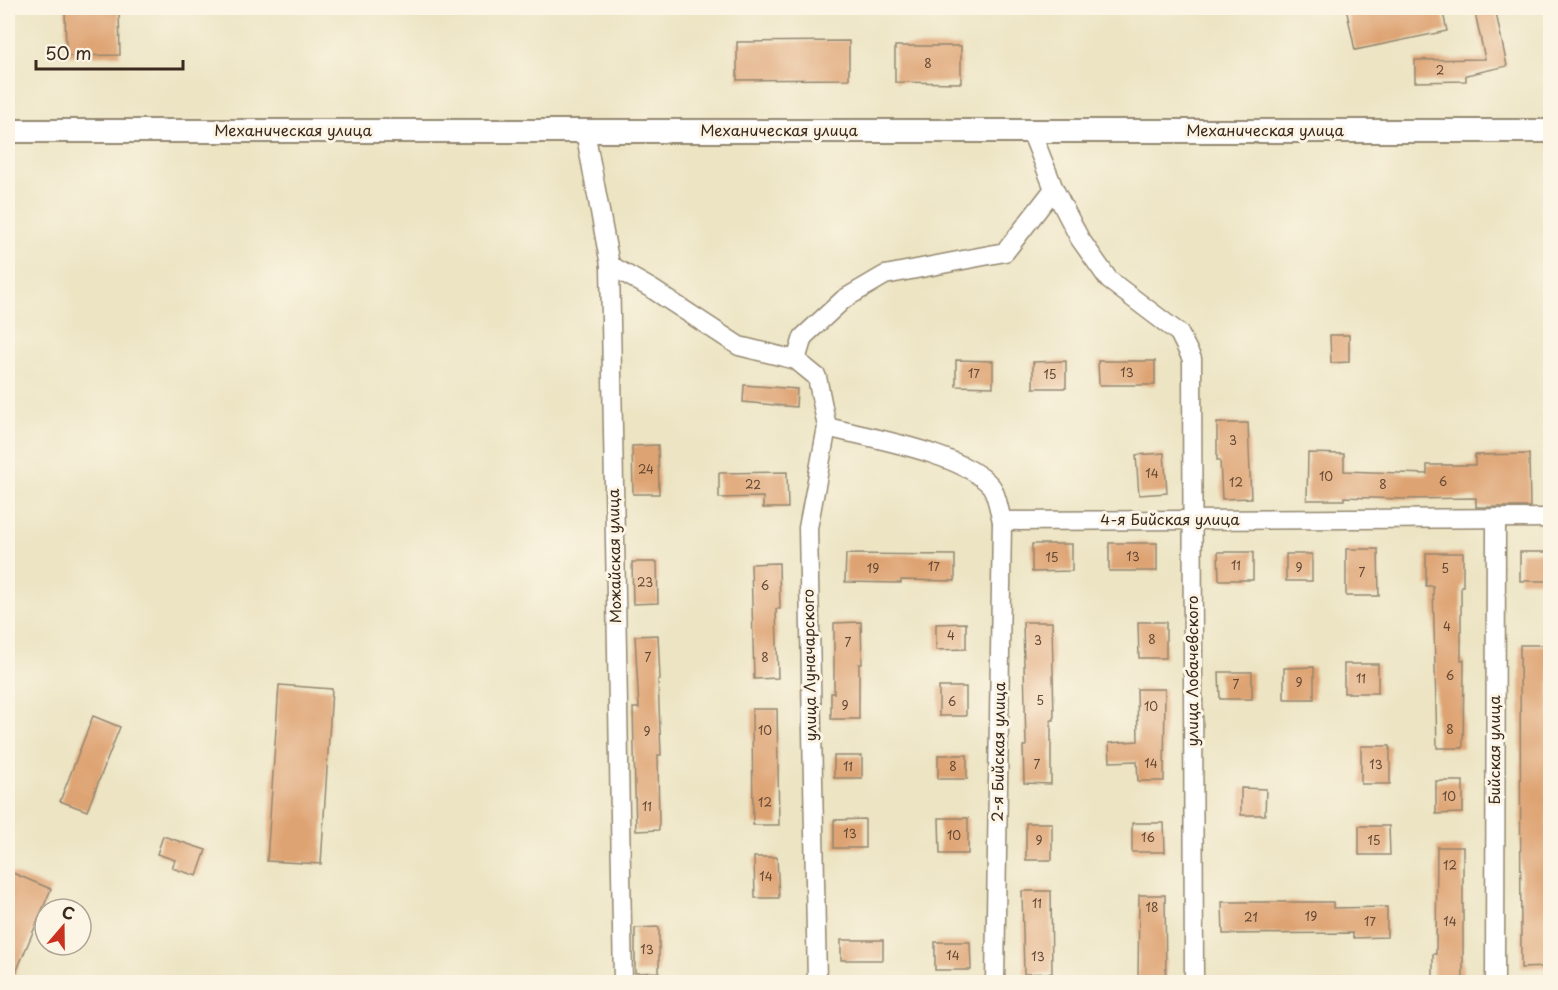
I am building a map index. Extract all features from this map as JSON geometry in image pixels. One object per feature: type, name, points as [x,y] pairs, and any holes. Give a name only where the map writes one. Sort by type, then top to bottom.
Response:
[{"type":"street","name":"Механическая улица","points":[[8,131],[1551,131]]},
{"type":"street","name":"Можайская улица","points":[[585,131],[610,265],[623,982]]},
{"type":"street","points":[[610,265],[652,289],[739,346],[796,360],[803,337],[843,298],[885,275],[1005,252],[1054,189],[1031,131]]},
{"type":"street","name":"улица Лобачевского","points":[[1054,189],[1080,239],[1109,280],[1179,333],[1192,359],[1194,982]]},
{"type":"street","name":"улица Луначарского","points":[[796,360],[817,377],[827,427],[808,528],[817,982]]},
{"type":"street","points":[[827,427],[932,453],[968,468],[992,487],[1002,521]]},
{"type":"street","name":"Бийская улица","points":[[1495,982],[1496,518]]},
{"type":"street","name":"4-я Бийская улица","points":[[1002,521],[1551,518]]},
{"type":"street","name":"2-я Бийская улица","points":[[995,982],[1002,521]]},
{"type":"building","points":[[65,8],[119,8],[120,55],[66,56]]},
{"type":"building","points":[[1346,8],[1442,8],[1447,31],[1355,50]]},
{"type":"building","points":[[1474,8],[1495,8],[1507,66],[1466,75],[1466,81],[1415,82],[1415,60],[1485,59]]},
{"type":"building","points":[[849,41],[849,79],[737,80],[737,42]]},
{"type":"building","points":[[895,46],[961,46],[961,83],[895,82]]},
{"type":"building","points":[[1330,335],[1349,335],[1349,362],[1331,363]]},
{"type":"building","points":[[956,360],[993,361],[993,387],[956,386]]},
{"type":"building","points":[[1066,361],[1066,388],[1033,388],[1033,362]]},
{"type":"building","points":[[1098,361],[1155,361],[1155,385],[1099,385]]},
{"type":"building","points":[[744,385],[797,389],[796,407],[743,402]]},
{"type":"building","points":[[1217,423],[1248,423],[1251,498],[1222,499],[1220,460],[1217,460]]},
{"type":"building","points":[[658,445],[659,494],[633,494],[632,446]]},
{"type":"building","points":[[1164,453],[1167,493],[1139,495],[1136,455]]},
{"type":"building","points":[[1308,453],[1344,454],[1344,471],[1427,474],[1427,465],[1475,465],[1475,455],[1529,454],[1530,507],[1476,507],[1476,498],[1344,497],[1344,500],[1307,500]]},
{"type":"building","points":[[787,472],[788,508],[763,508],[763,497],[719,498],[719,473]]},
{"type":"building","points":[[1109,543],[1157,543],[1157,571],[1109,571]]},
{"type":"building","points":[[1032,544],[1072,544],[1072,571],[1032,572]]},
{"type":"building","points":[[1346,549],[1378,549],[1379,596],[1346,596]]},
{"type":"building","points":[[1218,552],[1253,552],[1253,580],[1219,580]]},
{"type":"building","points":[[1520,552],[1551,552],[1551,581],[1520,581]]},
{"type":"building","points":[[1426,553],[1463,553],[1461,660],[1464,660],[1463,748],[1437,748],[1433,586],[1426,586]]},
{"type":"building","points":[[846,554],[955,555],[955,581],[845,582]]},
{"type":"building","points":[[1286,554],[1312,554],[1312,581],[1286,581]]},
{"type":"building","points":[[632,562],[657,562],[658,603],[633,604]]},
{"type":"building","points":[[779,563],[780,609],[776,609],[778,678],[754,679],[751,564]]},
{"type":"building","points":[[861,622],[862,664],[859,664],[859,719],[831,719],[831,693],[834,693],[834,623]]},
{"type":"building","points":[[1023,622],[1052,622],[1054,720],[1051,720],[1051,784],[1024,783],[1023,746],[1026,746]]},
{"type":"building","points":[[1138,622],[1166,622],[1166,658],[1139,658]]},
{"type":"building","points":[[966,623],[966,649],[936,650],[936,624]]},
{"type":"building","points":[[658,635],[661,755],[658,755],[659,830],[636,831],[633,708],[639,708],[635,636]]},
{"type":"building","points":[[1520,645],[1549,645],[1550,736],[1548,736],[1547,796],[1548,879],[1550,879],[1549,967],[1521,968]]},
{"type":"building","points":[[1344,664],[1378,664],[1378,693],[1344,693]]},
{"type":"building","points":[[1314,667],[1314,699],[1284,699],[1284,668]]},
{"type":"building","points":[[1219,672],[1252,672],[1252,699],[1220,699]]},
{"type":"building","points":[[279,685],[332,689],[321,864],[267,861]]},
{"type":"building","points":[[939,687],[966,687],[966,716],[939,716]]},
{"type":"building","points":[[1137,689],[1165,689],[1164,781],[1138,781],[1137,761],[1110,762],[1109,743],[1138,741]]},
{"type":"building","points":[[752,709],[777,709],[779,825],[753,825]]},
{"type":"building","points":[[93,716],[120,727],[87,811],[60,801]]},
{"type":"building","points":[[1361,746],[1390,746],[1390,784],[1361,784]]},
{"type":"building","points":[[938,755],[967,755],[967,779],[938,779]]},
{"type":"building","points":[[834,756],[862,756],[862,778],[834,778]]},
{"type":"building","points":[[1436,781],[1463,781],[1463,813],[1436,814]]},
{"type":"building","points":[[1241,788],[1266,789],[1265,815],[1241,815]]},
{"type":"building","points":[[939,818],[968,818],[968,854],[940,854]]},
{"type":"building","points":[[865,819],[865,848],[834,848],[834,820]]},
{"type":"building","points":[[1026,823],[1052,823],[1052,860],[1026,860]]},
{"type":"building","points":[[1132,823],[1164,823],[1165,852],[1132,852]]},
{"type":"building","points":[[1359,826],[1389,826],[1390,855],[1359,855]]},
{"type":"building","points":[[163,836],[206,850],[197,876],[172,868],[175,860],[157,854]]},
{"type":"building","points":[[1437,847],[1463,847],[1463,982],[1433,982],[1433,954],[1436,954]]},
{"type":"building","points":[[754,857],[777,857],[779,898],[755,898]]},
{"type":"building","points":[[8,871],[51,889],[48,897],[33,897],[33,932],[12,982],[8,982]]},
{"type":"building","points":[[1022,891],[1051,891],[1052,973],[1024,974]]},
{"type":"building","points":[[1139,895],[1165,895],[1166,982],[1138,982]]},
{"type":"building","points":[[1222,902],[1333,902],[1333,908],[1387,907],[1387,937],[1353,938],[1353,933],[1223,934]]},
{"type":"building","points":[[659,927],[659,972],[635,973],[635,928]]},
{"type":"building","points":[[841,940],[883,940],[883,960],[841,960]]},
{"type":"building","points":[[935,942],[970,942],[971,970],[935,970]]}]
